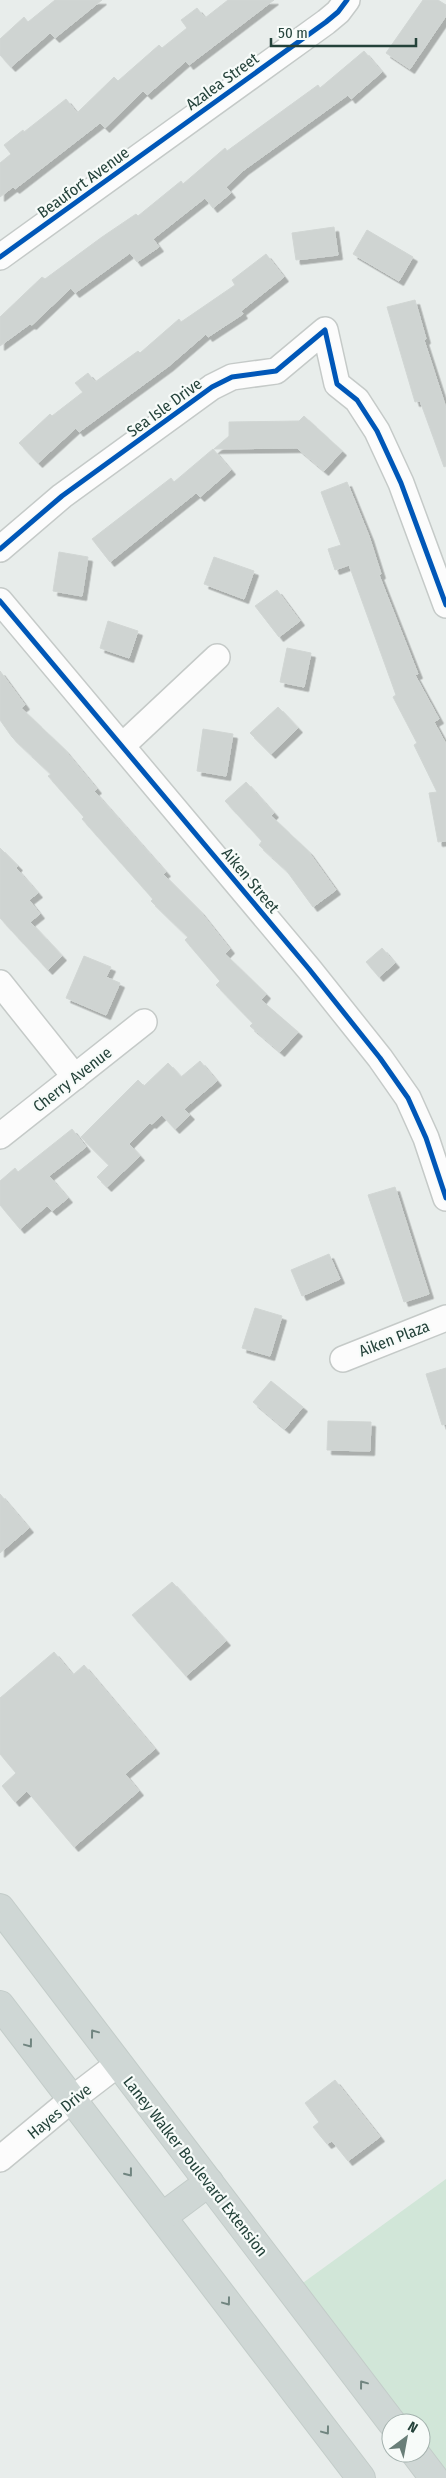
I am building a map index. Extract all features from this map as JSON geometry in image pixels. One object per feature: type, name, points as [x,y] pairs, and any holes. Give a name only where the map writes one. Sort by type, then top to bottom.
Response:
[{"type":"main road","name":"Laney Walker Boulevard Extension","points":[[0,1908],[384,2413]]},
{"type":"main road","points":[[0,2005],[361,2478]]},
{"type":"main road","points":[[162,2216],[209,2182]]},
{"type":"main road","points":[[423,2463],[434,2478]]},
{"type":"street","name":"Azalea Street","points":[[180,126],[326,22],[348,0]]},
{"type":"street","name":"Beaufort Avenue","points":[[0,257],[180,126]]},
{"type":"street","name":"Sea Isle Drive","points":[[0,548],[62,496],[212,387],[232,377],[276,370],[325,330],[337,384],[357,400],[377,431],[400,483],[446,605]]},
{"type":"street","name":"Aiken Street","points":[[0,601],[309,969],[380,1058],[436,1134],[446,1198]]},
{"type":"street","points":[[122,746],[217,657]]},
{"type":"street","points":[[0,983],[75,1077]]},
{"type":"street","name":"Cherry Avenue","points":[[0,1136],[144,1022]]},
{"type":"street","name":"Aiken Plaza","points":[[343,1359],[446,1318]]},
{"type":"street","name":"Hayes Drive","points":[[0,2159],[118,2064]]},
{"type":"green space","points":[[446,2179],[446,2477],[431,2457],[431,2413],[397,2413],[300,2285]]},
{"type":"building","points":[[55,0],[102,0],[55,38],[50,33],[11,67],[0,55],[0,39],[24,17],[28,22]]},
{"type":"building","points":[[228,0],[274,0],[189,65],[186,61],[147,95],[143,91],[105,128],[100,123],[15,189],[13,187],[0,197],[0,163],[11,154],[4,145],[66,99],[77,113],[114,77],[118,81],[159,45],[162,48],[187,28],[181,20],[197,8],[205,18]]},
{"type":"building","points":[[423,0],[438,0],[446,5],[446,16],[410,69],[386,53]]},
{"type":"building","points":[[364,51],[382,72],[351,99],[348,95],[244,170],[226,187],[231,193],[213,208],[205,198],[153,239],[159,247],[137,262],[130,253],[75,293],[71,288],[32,325],[30,324],[0,346],[0,317],[42,277],[45,279],[102,237],[136,214],[138,216],[181,181],[183,184],[225,148],[227,151],[318,85],[320,88]]},
{"type":"building","points":[[334,227],[338,255],[296,260],[292,233]]},
{"type":"building","points":[[367,230],[413,257],[399,281],[353,254]]},
{"type":"building","points":[[266,254],[284,277],[241,311],[243,314],[208,337],[206,334],[169,366],[79,432],[76,428],[38,463],[19,443],[50,414],[52,416],[83,392],[75,383],[88,373],[95,382],[138,351],[140,353],[179,319],[181,322],[235,285],[232,280]]},
{"type":"building","points":[[415,300],[426,339],[424,340],[446,408],[446,466],[444,467],[420,401],[415,402],[387,307]]},
{"type":"building","points":[[304,416],[342,451],[324,471],[297,448],[214,449],[229,436],[229,422],[299,421]]},
{"type":"building","points":[[213,449],[231,470],[200,497],[196,493],[110,562],[92,539],[171,478],[174,482]]},
{"type":"building","points":[[347,482],[369,536],[381,574],[379,575],[418,674],[415,675],[439,719],[434,722],[446,744],[446,841],[438,842],[429,793],[437,792],[414,745],[417,743],[393,697],[396,695],[349,565],[335,570],[328,549],[341,545],[321,492]]},
{"type":"building","points":[[59,552],[88,557],[82,596],[53,591]]},
{"type":"building","points":[[214,557],[254,571],[244,599],[204,584]]},
{"type":"building","points":[[277,590],[300,621],[279,637],[255,606]]},
{"type":"building","points":[[108,621],[138,631],[129,658],[100,648]]},
{"type":"building","points":[[287,648],[311,653],[304,687],[280,682]]},
{"type":"building","points":[[0,671],[25,705],[21,708],[63,748],[97,789],[94,791],[166,872],[163,874],[199,910],[230,949],[225,954],[266,994],[261,1000],[298,1032],[280,1052],[250,1026],[253,1023],[216,985],[220,981],[185,940],[188,937],[151,901],[153,899],[82,819],[84,817],[48,776],[51,774],[12,737],[0,720]]},
{"type":"building","points":[[278,707],[298,728],[271,754],[250,733]]},
{"type":"building","points":[[203,729],[233,734],[226,776],[197,771]]},
{"type":"building","points":[[246,782],[274,813],[271,816],[308,851],[336,890],[313,907],[286,870],[259,845],[262,841],[225,801]]},
{"type":"building","points":[[0,848],[18,866],[16,868],[38,893],[29,900],[40,914],[30,922],[62,956],[48,970],[0,918]]},
{"type":"building","points":[[382,948],[395,963],[379,977],[366,962]]},
{"type":"building","points":[[84,956],[111,967],[106,977],[120,983],[106,1015],[66,998]]},
{"type":"building","points":[[200,1061],[217,1081],[184,1109],[190,1115],[175,1129],[162,1115],[152,1124],[150,1123],[129,1144],[140,1156],[107,1187],[97,1177],[109,1165],[81,1137],[138,1080],[144,1086],[168,1063],[181,1077]]},
{"type":"building","points":[[72,1129],[86,1147],[49,1176],[68,1198],[52,1211],[47,1206],[20,1229],[0,1205],[0,1181],[15,1168],[18,1172]]},
{"type":"building","points":[[395,1187],[429,1294],[404,1302],[368,1195]]},
{"type":"building","points":[[329,1254],[340,1279],[302,1296],[291,1270]]},
{"type":"building","points":[[255,1308],[282,1316],[270,1356],[242,1348]]},
{"type":"building","points":[[446,1368],[446,1424],[442,1425],[426,1374]]},
{"type":"building","points":[[271,1381],[303,1407],[285,1429],[253,1402]]},
{"type":"building","points":[[328,1421],[371,1422],[370,1451],[327,1450]]},
{"type":"building","points":[[0,1494],[29,1528],[0,1553]]},
{"type":"building","points":[[172,1582],[226,1641],[186,1676],[132,1615]]},
{"type":"building","points":[[54,1652],[73,1675],[84,1665],[155,1749],[125,1774],[139,1791],[74,1847],[27,1791],[15,1802],[2,1786],[16,1773],[0,1754],[0,1698]]},
{"type":"building","points":[[335,2080],[380,2137],[348,2161],[332,2141],[327,2144],[313,2127],[319,2122],[305,2103]]},
{"type":"cycle path","points":[[0,257],[326,22],[338,12],[347,0]]},
{"type":"cycle path","points":[[0,549],[62,496],[212,387],[232,377],[276,371],[325,330],[337,384],[357,400],[377,431],[401,483],[446,605]]},
{"type":"cycle path","points":[[0,601],[309,969],[380,1058],[408,1098],[426,1138],[446,1198]]}]
